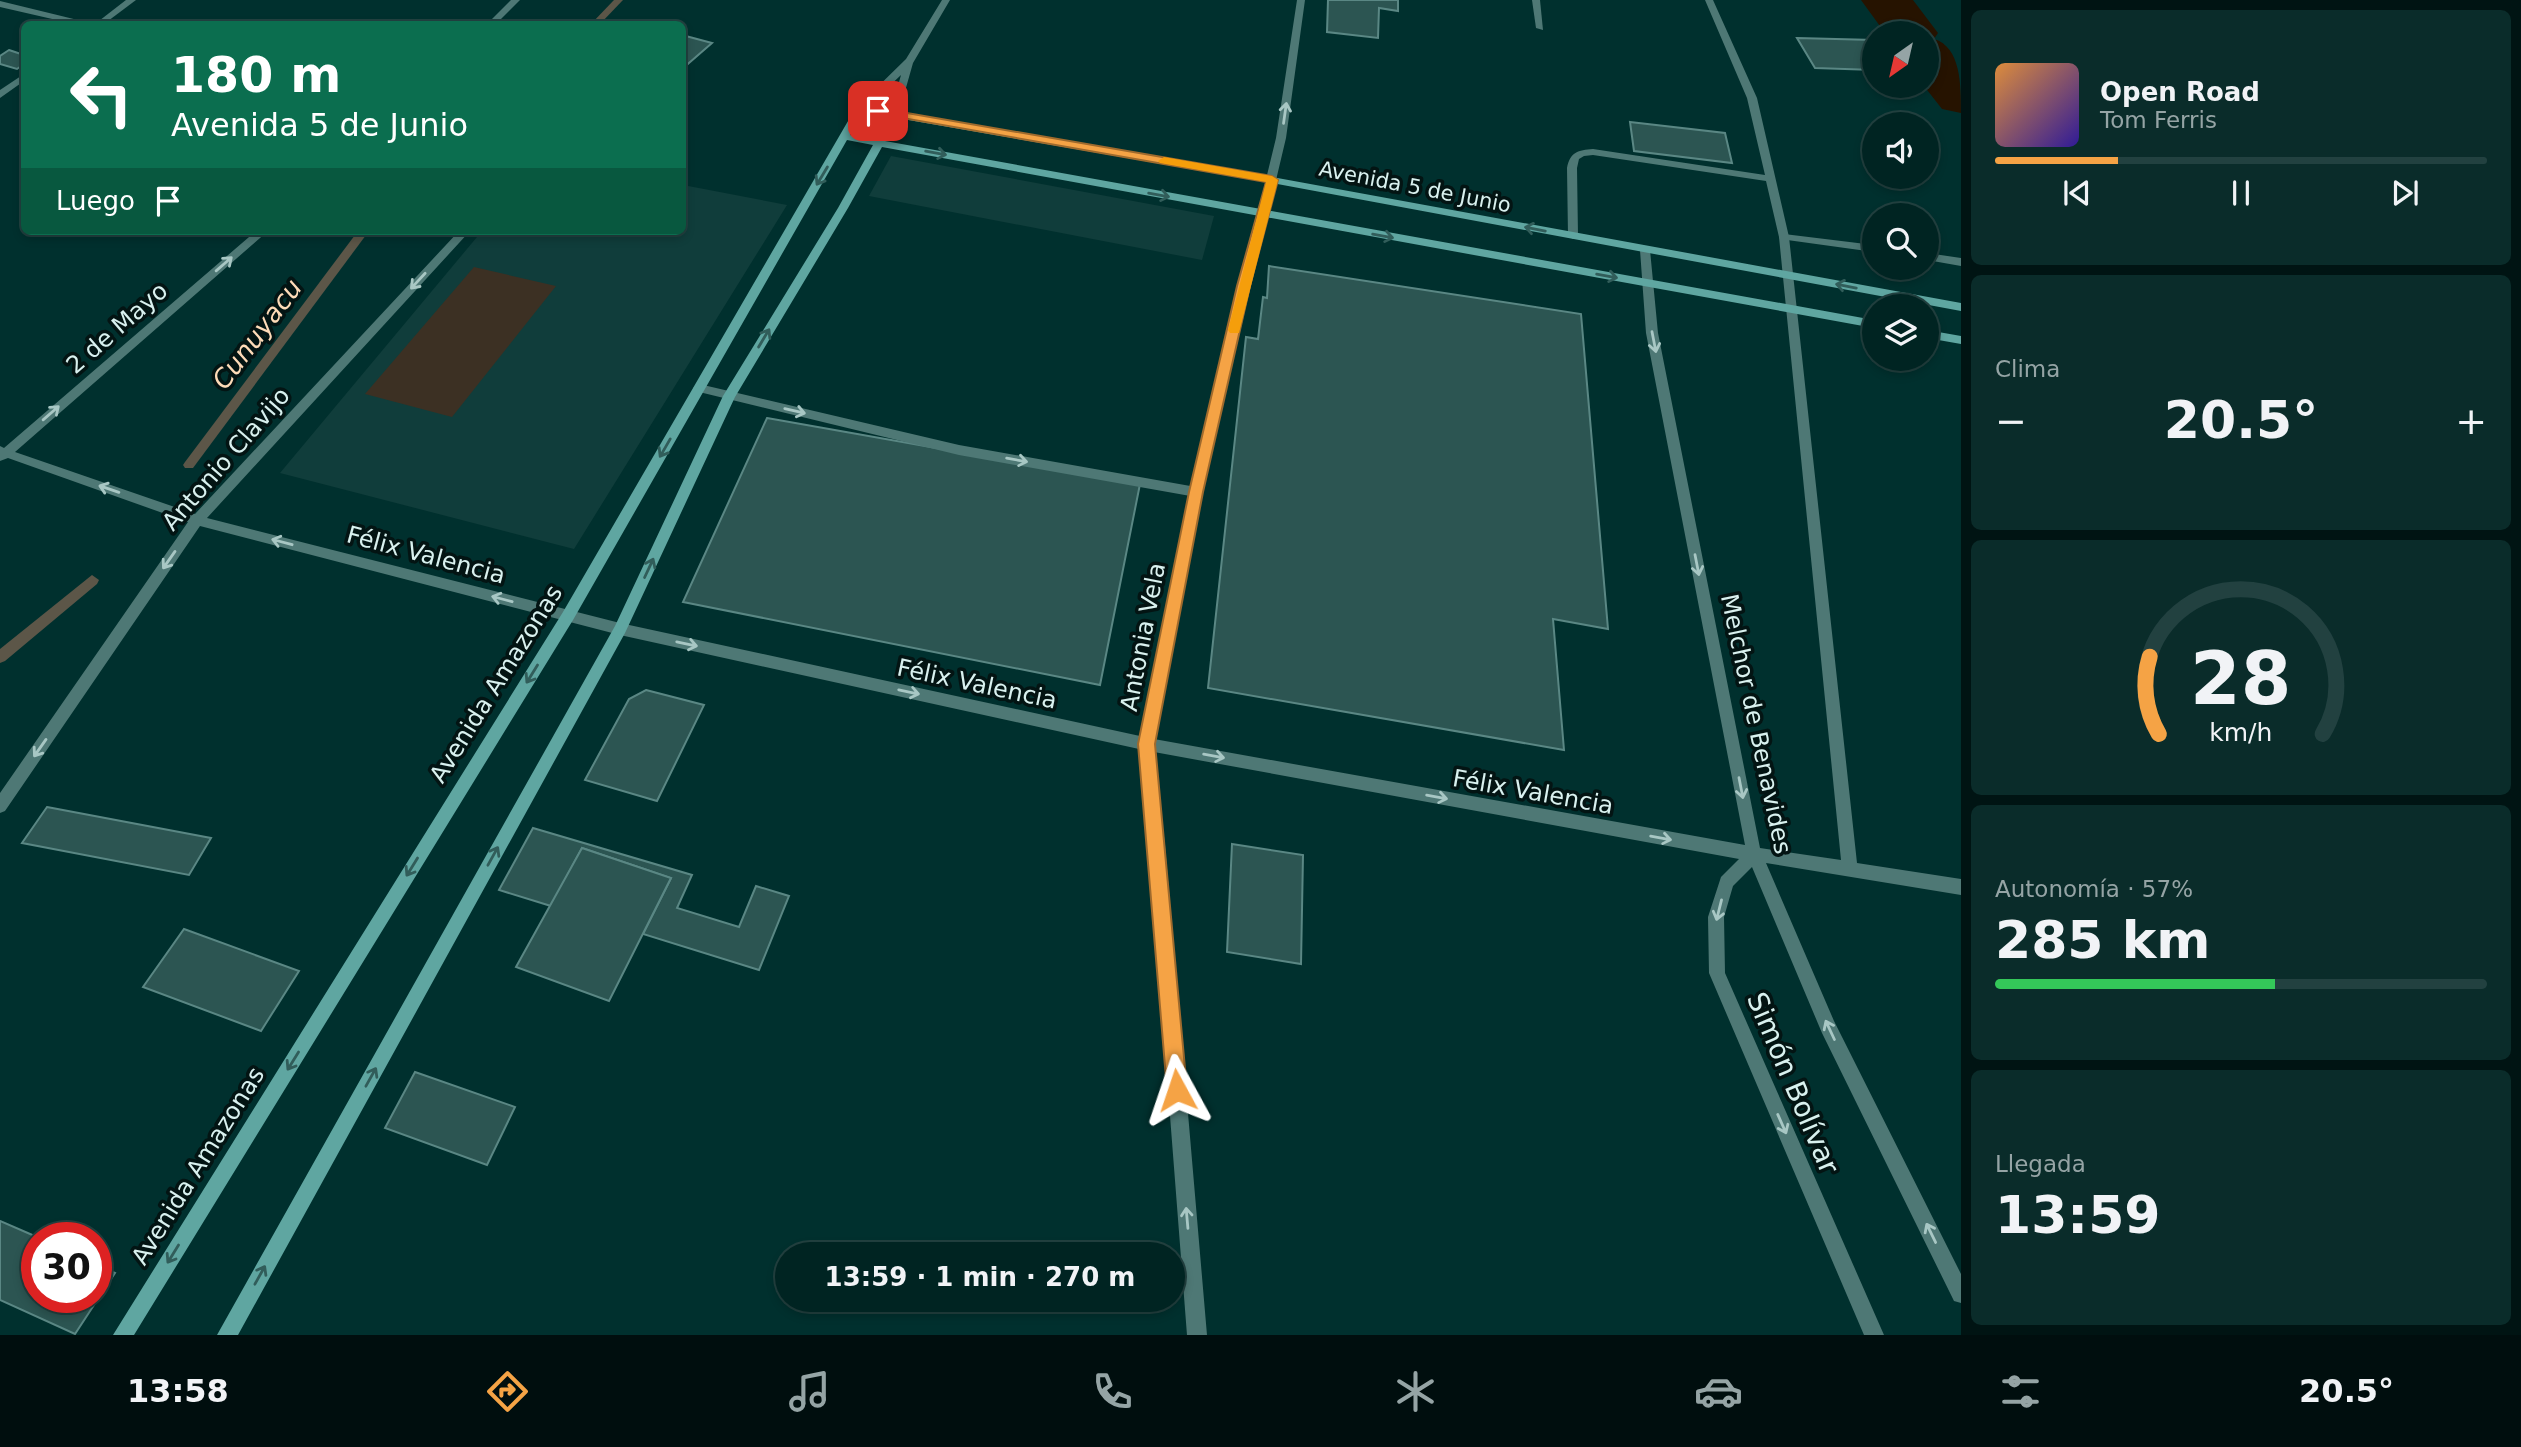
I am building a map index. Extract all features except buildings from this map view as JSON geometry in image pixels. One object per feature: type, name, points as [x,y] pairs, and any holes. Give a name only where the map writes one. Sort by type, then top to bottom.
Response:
[{"type":"main road","name":"Avenida 5 de Junio","points":[[860,108],[1272,180],[1961,307]]},
{"type":"main road","name":"Avenida Amazonas","points":[[123,1335],[568,616],[860,108]]},
{"type":"main road","name":"Avenida Amazonas","points":[[227,1335],[620,629],[729,396],[895,114]]},
{"type":"main road","points":[[844,137],[1862,322]]},
{"type":"main road","points":[[1939,336],[1961,341]]},
{"type":"street","points":[[103,21],[132,0]]},
{"type":"street","points":[[494,21],[516,0]]},
{"type":"street","name":"Avenida Amazonas","points":[[895,114],[910,61],[946,0]]},
{"type":"street","name":"Antonia Vela","points":[[1197,1335],[1157,845],[1146,744],[1196,492],[1281,138],[1301,0]]},
{"type":"street","points":[[1536,0],[1540,28]]},
{"type":"street","points":[[1709,0],[1752,98],[1784,236],[1850,869]]},
{"type":"street","points":[[0,4],[71,21]]},
{"type":"street","name":"Avenida Amazonas","points":[[860,108],[910,61]]},
{"type":"street","points":[[0,95],[21,79]]},
{"type":"street","points":[[1573,236],[1572,167],[1574,158],[1581,153],[1593,152],[1771,179]]},
{"type":"street","name":"2 de Mayo","points":[[2,454],[258,235]]},
{"type":"street","name":"Antonio Clavijo","points":[[0,806],[197,520],[461,235]]},
{"type":"street","points":[[1784,236],[1862,247]]},
{"type":"street","name":"Melchor de Benavides","points":[[1644,250],[1652,332],[1754,854],[1828,1027],[1961,1294]]},
{"type":"street","points":[[1939,259],[1961,262]]},
{"type":"street","points":[[699,388],[958,450],[1196,492]]},
{"type":"street","name":"Félix Valencia","points":[[2,454],[197,520],[620,629],[1146,744],[1698,845],[1961,887]]},
{"type":"street","name":"Simón Bolívar","points":[[1754,854],[1727,882],[1716,917],[1717,972],[1874,1335]]},
{"type":"shaded area","points":[[891,156],[1214,216],[1202,260],[869,196]]},
{"type":"shaded area","points":[[686,186],[787,205],[574,549],[280,473],[479,235],[686,235]]},
{"type":"shaded area","points":[[474,267],[556,286],[452,417],[365,394]]},
{"type":"waterway","name":"Cunuyacu","points":[[598,21],[619,0]]},
{"type":"waterway","points":[[1886,0],[1903,21]]},
{"type":"waterway","points":[[1939,69],[1961,97]]},
{"type":"waterway","name":"Cunuyacu","points":[[189,465],[361,235]]},
{"type":"waterway","name":"Cunuyacu","points":[[0,657],[92,580]]},
{"type":"slow traffic","points":[[1164,161],[1272,180],[1234,330]]},
{"type":"route","points":[[878,111],[1272,180],[1244,286],[1196,492],[1146,744],[1177,1090]]}]
